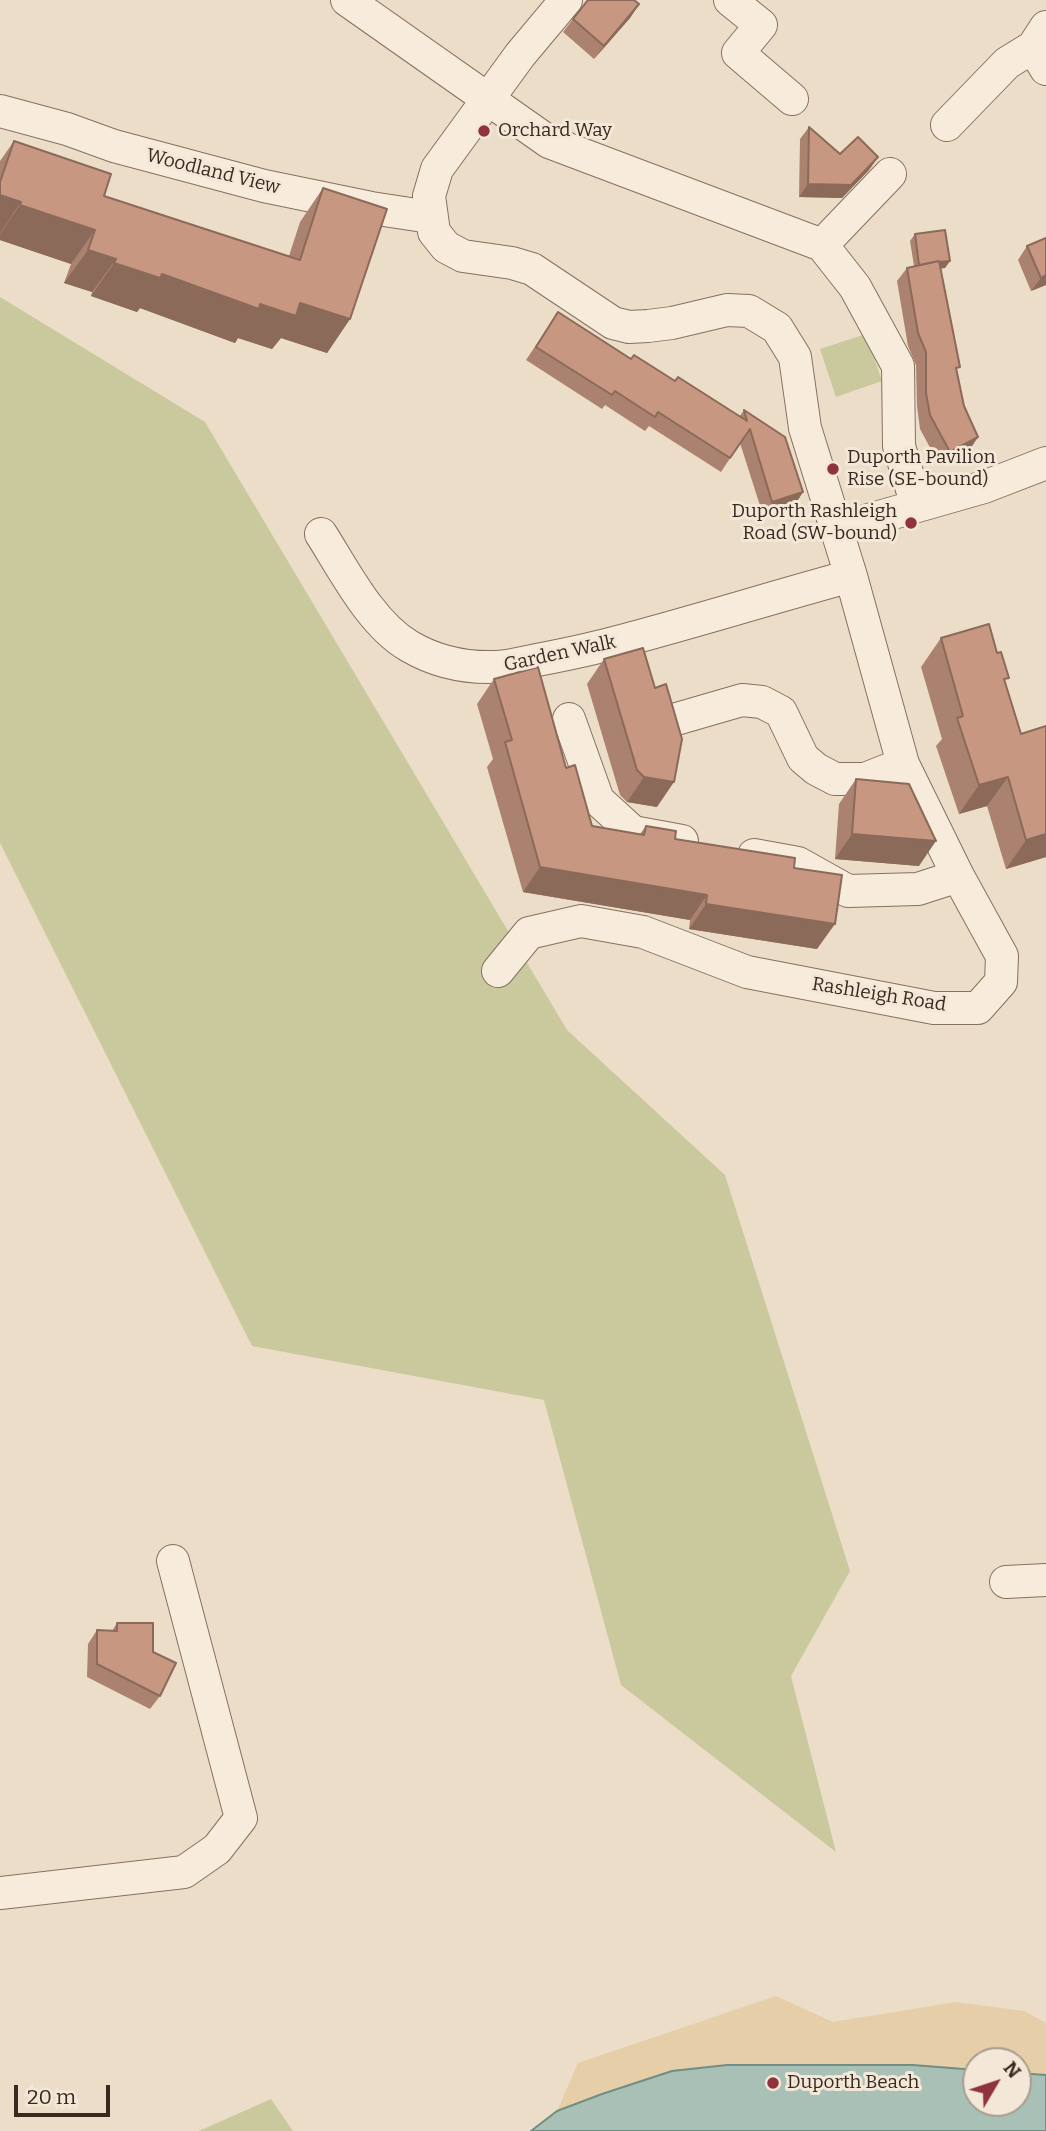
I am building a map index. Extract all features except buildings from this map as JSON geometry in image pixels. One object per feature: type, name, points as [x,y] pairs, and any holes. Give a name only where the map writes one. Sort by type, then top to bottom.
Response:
[{"type":"street","points":[[347,0],[549,142],[822,245],[855,287],[898,366],[899,446],[917,506]]},
{"type":"street","points":[[430,217],[429,195],[438,169],[487,98],[566,0]]},
{"type":"street","points":[[730,0],[761,26],[738,53],[792,99]]},
{"type":"street","points":[[947,125],[1007,63],[1042,47]]},
{"type":"street","name":"Woodland View","points":[[0,111],[67,129],[114,146],[264,186],[430,217]]},
{"type":"street","points":[[822,245],[890,174]]},
{"type":"street","name":"Rashleigh Road","points":[[430,217],[434,232],[446,247],[463,256],[512,262],[533,270],[613,323],[629,327],[648,326],[727,310],[748,311],[777,328],[795,357],[805,428],[851,576],[903,764],[958,876],[1002,956],[1001,982],[978,1008],[934,1008],[747,972],[643,932],[580,921],[529,933],[498,971]]},
{"type":"street","points":[[837,529],[984,487],[1046,463]]},
{"type":"street","name":"Garden Walk","points":[[321,534],[380,622],[406,645],[434,659],[460,666],[498,668],[576,653],[851,576]]},
{"type":"street","points":[[673,720],[742,700],[762,702],[781,712],[803,758],[835,779],[865,779],[903,764]]},
{"type":"street","points":[[569,719],[598,800],[633,832],[798,863],[848,891],[918,889],[958,876]]},
{"type":"street","points":[[0,1893],[184,1871],[217,1849],[241,1818],[173,1561]]},
{"type":"street","points":[[1006,1582],[1046,1580]]},
{"type":"green space","points":[[0,297],[205,422],[567,1030],[725,1175],[850,1571],[791,1676],[836,1852],[621,1685],[544,1400],[252,1346],[0,843]]},
{"type":"green space","points":[[866,334],[882,381],[836,397],[820,349]]},
{"type":"green space","points":[[271,2099],[293,2131],[199,2131]]},
{"type":"sand","name":"Duporth Beach","points":[[776,1996],[833,2022],[956,2002],[1024,2011],[1046,2023],[1046,2131],[569,2131],[557,2111],[578,2063]]},
{"type":"shaded area","points":[[727,2065],[913,2065],[962,2069],[962,2117],[1032,2117],[1032,2074],[1046,2075],[1046,2131],[531,2131],[557,2111],[672,2071]]},
{"type":"place","name":"Orchard Way","points":[[484,131]]},
{"type":"place","name":"Duporth Pavilion Rise (SE-bound)","points":[[833,469]]},
{"type":"place","name":"Duporth Rashleigh Road (SW-bound)","points":[[911,523]]},
{"type":"place","name":"Duporth Beach","points":[[773,2083]]}]
